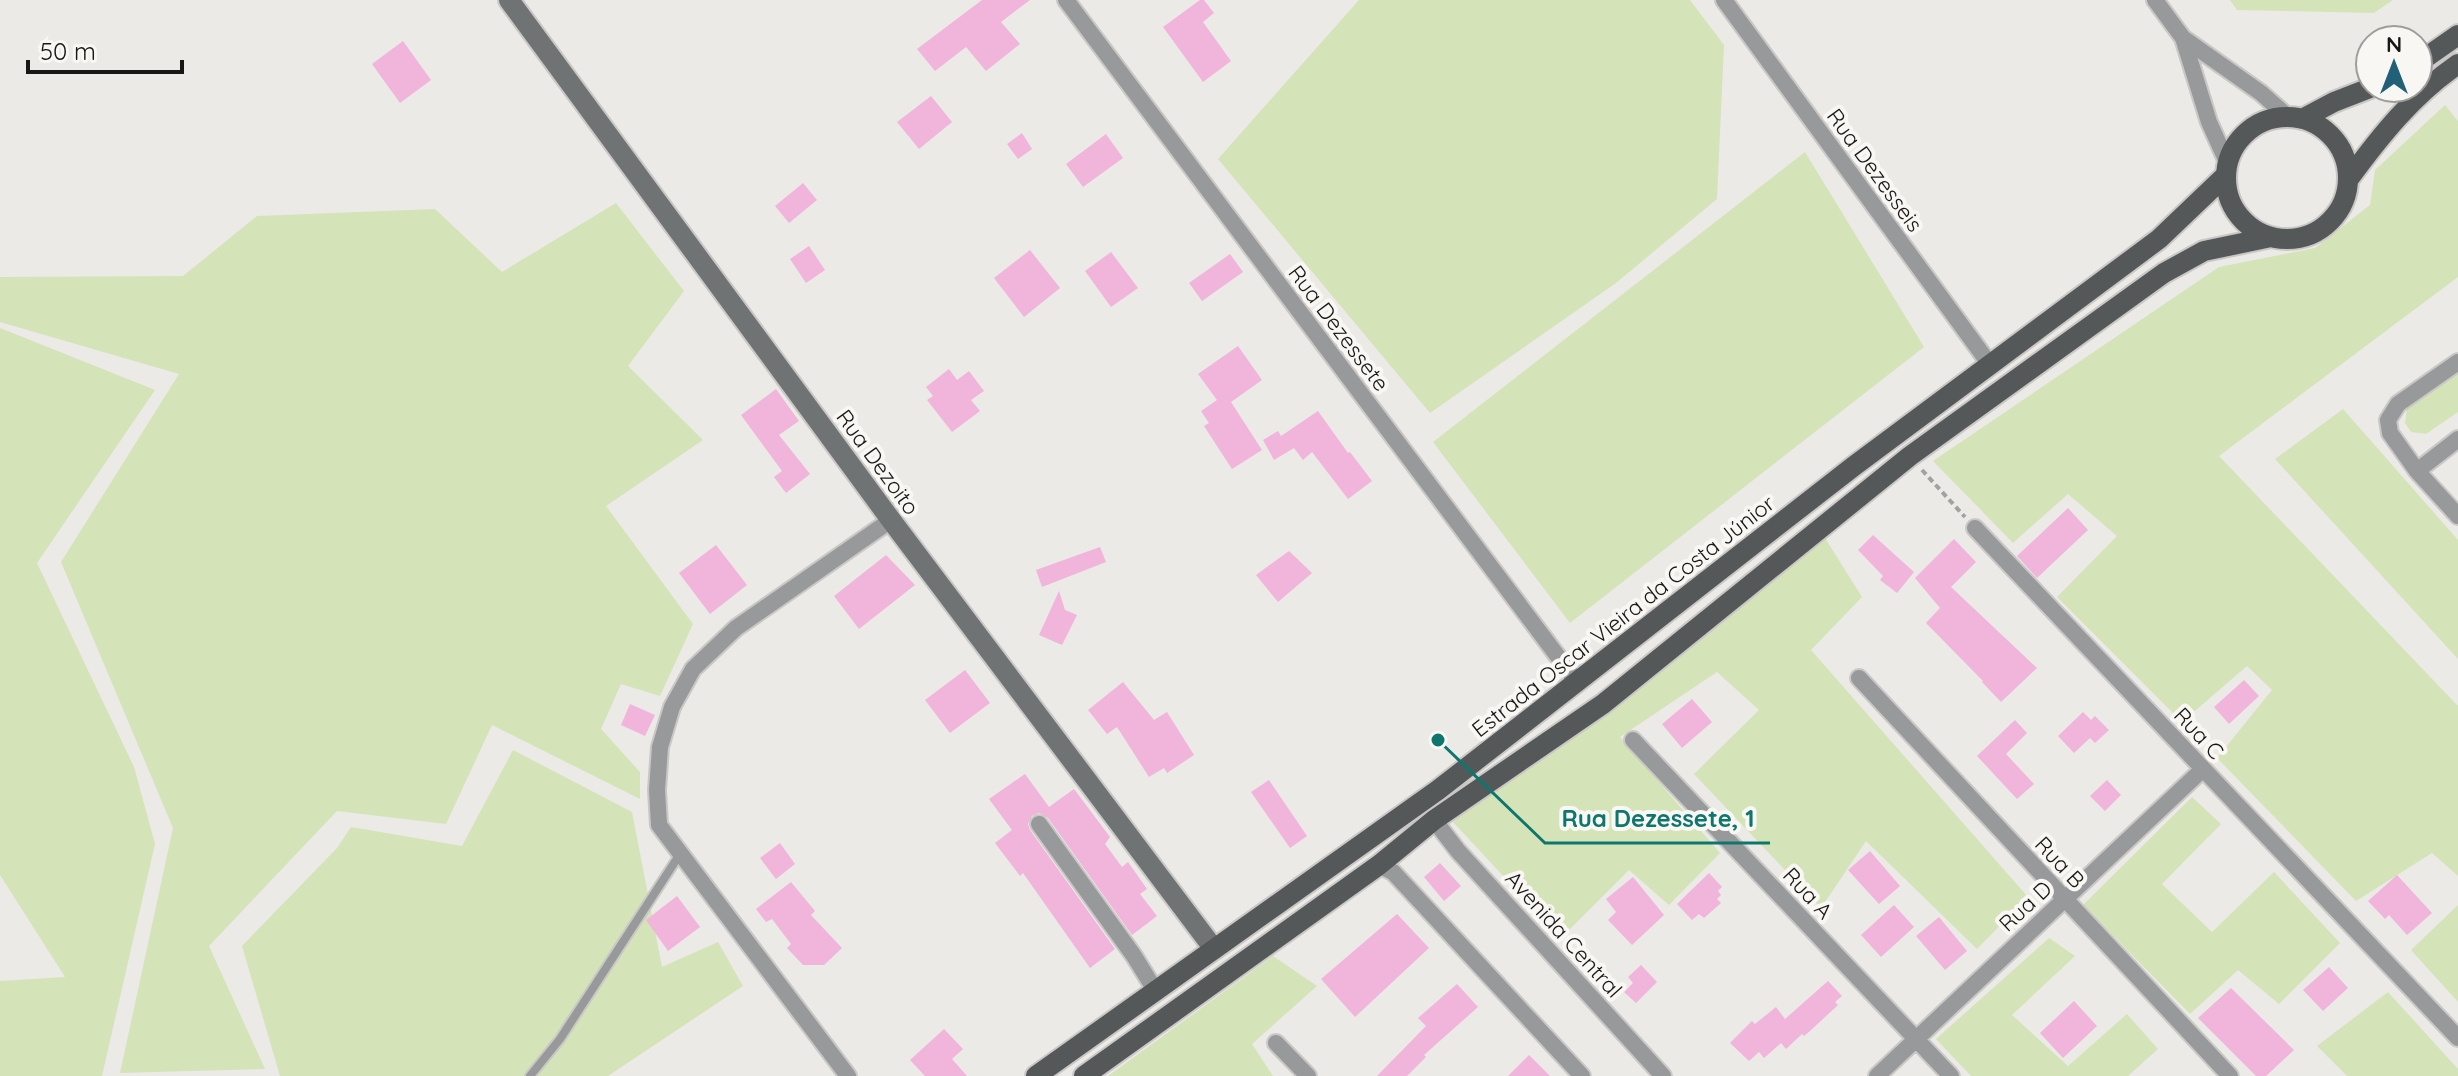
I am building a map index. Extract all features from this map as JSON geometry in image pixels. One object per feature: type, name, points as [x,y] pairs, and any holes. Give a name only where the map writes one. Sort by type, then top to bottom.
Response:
[{"type":"main road","name":"Rua Dezoito","points":[[509,0],[891,520],[1214,949]]},
{"type":"main road","points":[[2434,52],[2458,35]]},
{"type":"main road","points":[[1084,1076],[1379,865],[1434,820],[1603,704],[1910,456],[2164,273],[2204,251],[2271,237],[2298,238],[2324,227],[2341,206],[2348,180],[2378,139],[2413,99],[2458,64]]},
{"type":"main road","points":[[2295,118],[2354,94]]},
{"type":"main road","points":[[2271,237],[2247,225],[2237,215],[2226,190],[2226,169],[2239,138],[2250,129],[2275,118],[2295,118],[2315,123],[2336,141],[2343,153],[2348,180]]},
{"type":"main road","name":"Estrada Oscar Vieira da Costa Júnior","points":[[1036,1076],[1438,790],[1854,466],[2159,239],[2226,169]]},
{"type":"street","name":"Rua Dezessete","points":[[1066,0],[1577,682]]},
{"type":"street","name":"Rua Dezesseis","points":[[1724,0],[1991,366]]},
{"type":"street","points":[[2155,0],[2183,38],[2295,118]]},
{"type":"street","points":[[2183,38],[2226,169]]},
{"type":"street","points":[[2458,362],[2398,404],[2388,420],[2390,433],[2417,471],[2458,516]]},
{"type":"street","points":[[2417,471],[2458,439]]},
{"type":"street","points":[[848,1076],[659,825],[657,790],[660,747],[672,707],[693,669],[736,628],[891,520]]},
{"type":"street","name":"Rua C","points":[[1975,528],[2458,1038]]},
{"type":"street","name":"Rua B","points":[[1859,678],[2230,1076]]},
{"type":"street","name":"Rua A","points":[[1633,740],[1951,1076]]},
{"type":"street","name":"Rua D","points":[[1877,1076],[2203,769]]},
{"type":"street","name":"Avenida Central","points":[[1434,820],[1458,851],[1663,1076]]},
{"type":"street","points":[[1039,824],[1155,990]]},
{"type":"street","points":[[1379,865],[1393,872],[1582,1076]]},
{"type":"street","points":[[1276,1043],[1308,1076]]},
{"type":"lane","points":[[530,1076],[560,1039],[680,854]]},
{"type":"path","points":[[1910,456],[1975,528]]},
{"type":"green space","points":[[1359,0],[1690,0],[1724,45],[1717,199],[1616,283],[1430,413],[1218,159]]},
{"type":"green space","points":[[2230,0],[2393,0],[2374,13],[2237,10]]},
{"type":"green space","points":[[2445,105],[2458,121],[2458,277],[2219,456],[2458,706],[2458,876],[2432,853],[2356,901],[2217,758],[2272,690],[2247,666],[2182,722],[2057,597],[2117,536],[2068,494],[2013,543],[1933,461],[2219,267],[2315,248],[2370,205],[2375,170]]},
{"type":"green space","points":[[1805,152],[1924,347],[1570,623],[1433,442]]},
{"type":"green space","points":[[616,203],[684,291],[628,366],[703,440],[606,506],[693,624],[660,696],[621,684],[601,729],[640,772],[640,799],[492,725],[446,824],[337,811],[209,946],[265,1069],[120,1073],[173,828],[61,562],[179,374],[0,322],[0,277],[183,276],[257,216],[435,209],[502,272]]},
{"type":"green space","points":[[0,328],[155,390],[37,563],[134,767],[155,844],[102,1076],[0,1076],[0,981],[65,977],[0,875]]},
{"type":"green space","points":[[2458,371],[2458,412],[2426,434],[2411,432],[2405,423],[2407,408]]},
{"type":"green space","points":[[2343,409],[2458,540],[2458,659],[2275,459]]},
{"type":"green space","points":[[1825,538],[1862,597],[1811,650],[2028,897],[1977,949],[1866,841],[1821,908],[1694,774],[1759,710],[1717,672],[1620,737],[1720,853],[1669,905],[1629,870],[1561,938],[1453,822]]},
{"type":"green space","points":[[513,750],[632,812],[662,967],[718,942],[743,986],[608,1076],[280,1076],[242,946],[337,848],[351,827],[462,846]]},
{"type":"green space","points":[[2192,797],[2221,824],[2162,884],[2212,932],[2274,872],[2340,943],[2279,1004],[2238,970],[2190,1014],[2083,905]]},
{"type":"green space","points":[[2458,905],[2458,1002],[2411,950]]},
{"type":"green space","points":[[2049,938],[2075,956],[2012,1015],[2068,1066],[2127,1014],[2158,1049],[2128,1076],[1971,1076],[1936,1039]]},
{"type":"green space","points":[[1273,956],[1317,986],[1252,1044],[1273,1076],[1108,1076]]},
{"type":"green space","points":[[2388,992],[2458,1069],[2458,1076],[2347,1076],[2317,1046]]},
{"type":"building","points":[[982,0],[1030,0],[1001,22],[1020,44],[986,71],[966,47],[935,71],[917,49]]},
{"type":"building","points":[[1204,0],[1214,13],[1203,22],[1231,61],[1203,82],[1163,27]]},
{"type":"building","points":[[403,41],[431,80],[400,103],[372,64]]},
{"type":"building","points":[[931,96],[952,122],[919,149],[897,122]]},
{"type":"building","points":[[1022,133],[1032,149],[1018,159],[1007,144]]},
{"type":"building","points":[[1106,134],[1123,158],[1083,187],[1066,164]]},
{"type":"building","points":[[803,183],[817,200],[789,223],[775,206]]},
{"type":"building","points":[[809,246],[825,270],[806,283],[790,259]]},
{"type":"building","points":[[1030,250],[1060,288],[1024,317],[994,278]]},
{"type":"building","points":[[1111,252],[1138,288],[1111,307],[1085,271]]},
{"type":"building","points":[[1230,254],[1243,272],[1202,301],[1189,283]]},
{"type":"building","points":[[1238,346],[1262,380],[1231,402],[1262,450],[1232,469],[1204,426],[1209,423],[1201,411],[1217,400],[1198,374]]},
{"type":"building","points":[[949,369],[957,380],[969,371],[984,391],[971,400],[980,411],[952,432],[927,400],[933,396],[926,387]]},
{"type":"building","points":[[776,389],[799,421],[779,435],[810,474],[786,493],[774,477],[782,471],[741,415]]},
{"type":"building","points":[[1318,411],[1372,481],[1348,499],[1312,452],[1303,460],[1294,448],[1274,460],[1263,440],[1278,431],[1281,436]]},
{"type":"building","points":[[2068,508],[2088,530],[2037,578],[2017,556]]},
{"type":"building","points":[[1873,535],[1914,572],[1897,593],[1880,580],[1883,576],[1858,550]]},
{"type":"building","points":[[1954,539],[1976,562],[1951,587],[2037,668],[2001,702],[1926,623],[1940,608],[1915,578]]},
{"type":"building","points":[[716,545],[747,585],[710,614],[679,573]]},
{"type":"building","points":[[1100,547],[1106,562],[1042,587],[1036,570]]},
{"type":"building","points":[[1289,551],[1312,573],[1278,602],[1256,575]]},
{"type":"building","points":[[886,555],[915,585],[859,629],[834,596]]},
{"type":"building","points":[[1059,591],[1065,610],[1077,615],[1062,645],[1039,635]]},
{"type":"building","points":[[965,670],[990,703],[950,733],[925,700]]},
{"type":"building","points":[[2244,680],[2259,696],[2229,724],[2214,707]]},
{"type":"building","points":[[1123,682],[1154,720],[1167,712],[1194,755],[1167,773],[1164,768],[1149,777],[1117,727],[1107,734],[1088,710]]},
{"type":"building","points":[[1692,699],[1712,722],[1682,748],[1662,724]]},
{"type":"building","points":[[630,704],[655,715],[645,736],[621,725]]},
{"type":"building","points":[[2083,712],[2091,720],[2095,716],[2109,730],[2095,743],[2090,738],[2074,753],[2058,736]]},
{"type":"building","points":[[2015,720],[2027,733],[2006,754],[2034,784],[2017,799],[1977,756]]},
{"type":"building","points":[[1025,774],[1049,807],[1074,789],[1110,837],[1105,844],[1122,867],[1128,862],[1147,889],[1140,894],[1157,916],[1132,935],[1048,818],[1039,813],[1032,816],[1028,824],[1030,830],[1115,949],[1090,968],[1023,873],[1020,876],[995,843],[1012,830],[989,799]]},
{"type":"building","points":[[1269,780],[1307,836],[1290,848],[1251,792]]},
{"type":"building","points":[[2107,780],[2121,795],[2105,811],[2090,796]]},
{"type":"building","points":[[780,843],[795,864],[776,879],[760,858]]},
{"type":"building","points":[[1870,851],[1900,886],[1879,904],[1848,870]]},
{"type":"building","points":[[1440,863],[1461,886],[1444,901],[1424,877]]},
{"type":"building","points":[[1709,873],[1722,887],[1717,899],[1721,903],[1704,918],[1699,914],[1692,920],[1677,904]]},
{"type":"building","points":[[2397,875],[2432,913],[2407,935],[2389,915],[2385,919],[2368,901]]},
{"type":"building","points":[[1633,877],[1664,915],[1632,945],[1608,920],[1616,912],[1606,899]]},
{"type":"building","points":[[791,882],[815,911],[811,915],[842,948],[824,965],[803,965],[787,948],[791,944],[772,919],[766,922],[756,909]]},
{"type":"building","points":[[677,896],[700,927],[668,951],[646,920]]},
{"type":"building","points":[[1894,905],[1914,927],[1881,957],[1861,935]]},
{"type":"building","points":[[1397,914],[1429,948],[1355,1017],[1321,979]]},
{"type":"building","points":[[1939,917],[1967,951],[1945,970],[1916,936]]},
{"type":"building","points":[[1641,965],[1657,982],[1636,1003],[1624,992],[1633,983],[1628,977]]},
{"type":"building","points":[[2329,967],[2348,988],[2323,1011],[2303,990]]},
{"type":"building","points":[[1828,981],[1842,996],[1835,1002],[1838,1005],[1786,1049],[1781,1043],[1764,1058],[1759,1052],[1749,1061],[1730,1043],[1752,1021],[1755,1024],[1776,1007],[1785,1019]]},
{"type":"building","points":[[1457,984],[1478,1007],[1424,1055],[1426,1057],[1407,1076],[1377,1076],[1426,1026],[1418,1018]]},
{"type":"building","points":[[2231,988],[2294,1050],[2266,1076],[2256,1076],[2198,1018]]},
{"type":"building","points":[[2074,1001],[2097,1026],[2063,1058],[2040,1033]]},
{"type":"building","points":[[944,1029],[963,1049],[952,1059],[967,1076],[925,1076],[910,1060]]},
{"type":"building","points":[[1529,1055],[1550,1076],[1508,1076]]},
{"type":"place","name":"Rua Dezessete, 1","points":[[1438,740]]}]
